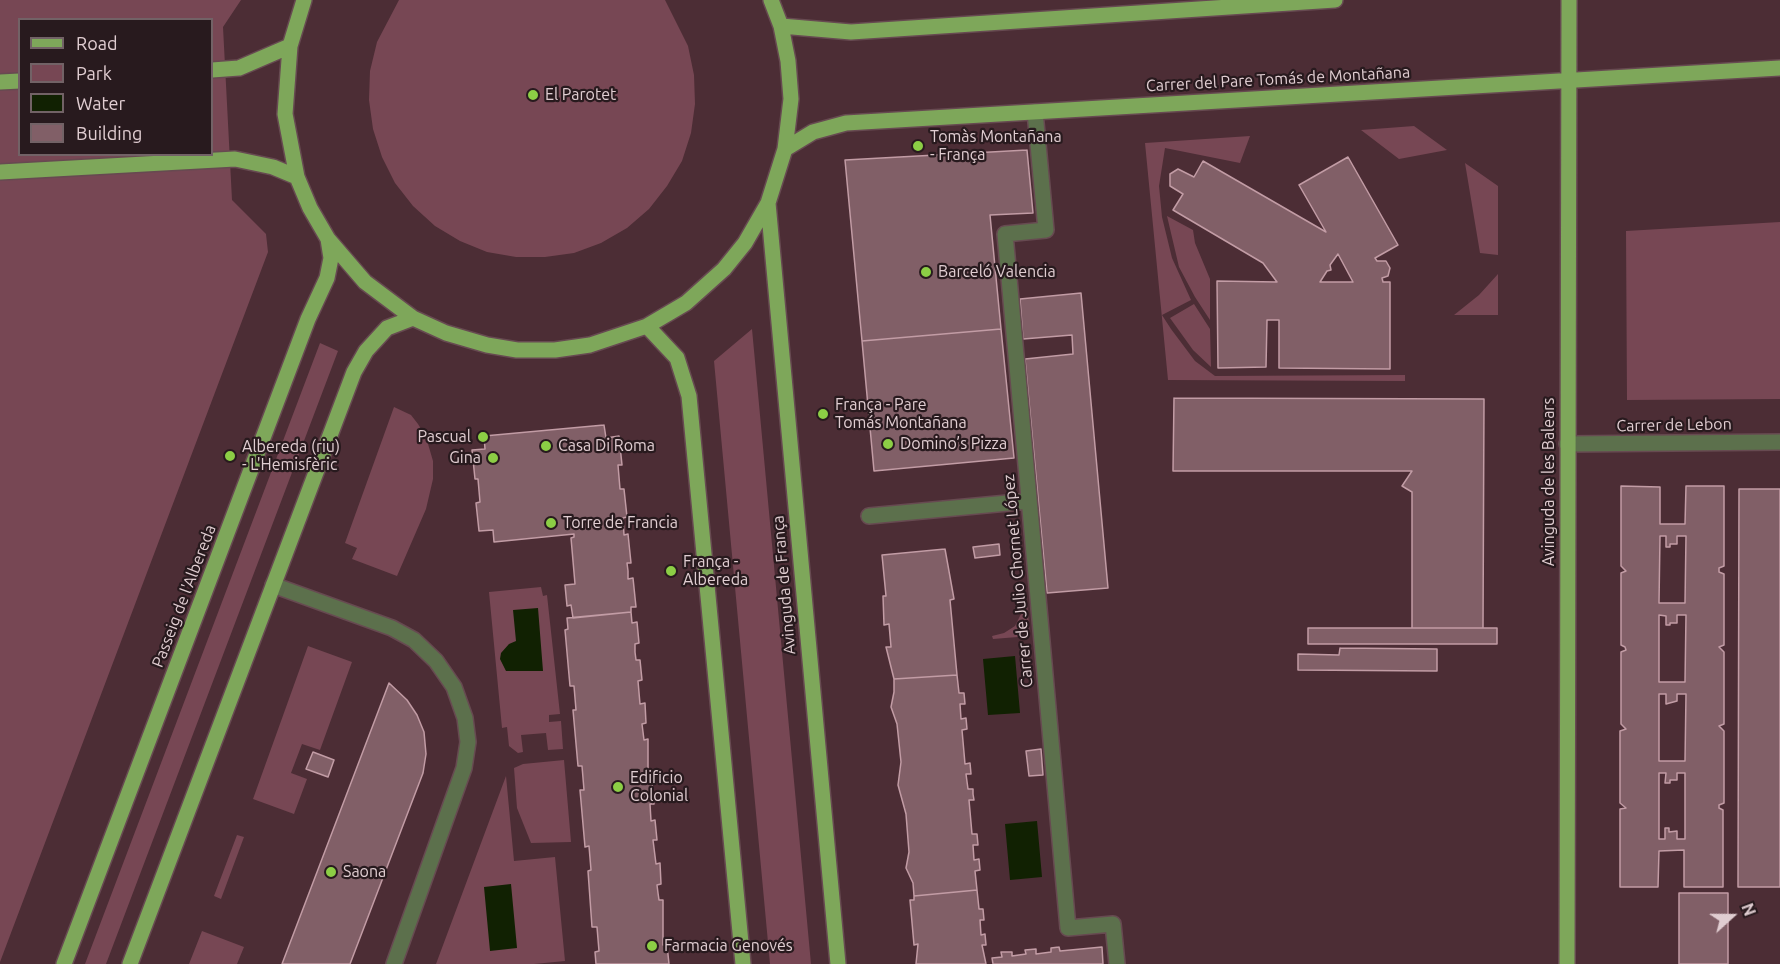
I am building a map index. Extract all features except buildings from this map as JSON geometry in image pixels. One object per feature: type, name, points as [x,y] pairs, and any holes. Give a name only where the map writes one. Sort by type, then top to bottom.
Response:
[{"type":"main road","points":[[304,0],[290,46],[285,114],[297,177],[310,208],[328,239],[364,282],[413,318],[446,333],[487,345],[517,350],[555,350],[590,345],[647,326],[686,303],[724,269],[745,243],[768,203],[785,149],[791,99],[788,61],[781,26],[773,2]]},
{"type":"main road","points":[[781,26],[852,32],[1335,0]]},
{"type":"main road","name":"Avinguda de les Balears","points":[[1567,964],[1569,0]]},
{"type":"main road","points":[[219,69],[239,68],[290,46]]},
{"type":"main road","name":"Carrer del Pare Tomás de Montañana","points":[[785,149],[813,132],[846,123],[1780,68]]},
{"type":"main road","points":[[0,82],[18,81]]},
{"type":"main road","points":[[0,172],[244,159],[273,166],[297,177]]},
{"type":"main road","name":"Avinguda de França","points":[[768,203],[838,964]]},
{"type":"main road","name":"Passeig de l'Albereda","points":[[64,964],[308,319],[327,278],[331,258],[328,239]]},
{"type":"main road","points":[[130,964],[354,372],[366,351],[387,328],[413,318]]},
{"type":"main road","points":[[647,326],[677,358],[690,396],[743,964]]},
{"type":"street","name":"Carrer de Julio Chornet López","points":[[1035,112],[1046,230],[1005,234],[1068,928],[1113,924],[1117,964]]},
{"type":"street","name":"Carrer de Lebon","points":[[1567,444],[1780,442]]},
{"type":"street","points":[[868,516],[1029,501]]},
{"type":"street","points":[[273,585],[392,628],[414,640],[436,661],[454,687],[465,718],[468,742],[464,768],[394,964]]},
{"type":"green space","points":[[0,0],[241,0],[223,27],[232,200],[266,234],[268,252],[0,962]]},
{"type":"green space","points":[[399,0],[665,0],[688,46],[694,75],[695,104],[691,133],[682,161],[667,186],[649,209],[627,228],[601,243],[574,253],[545,257],[516,257],[487,252],[460,241],[435,226],[413,206],[395,183],[382,157],[373,129],[369,100],[370,71],[377,42]]},
{"type":"green space","points":[[1414,126],[1447,150],[1399,159],[1361,130]]},
{"type":"green space","points":[[1250,136],[1240,163],[1165,148],[1159,186],[1162,217],[1172,258],[1191,300],[1162,315],[1195,361],[1215,376],[1405,375],[1405,381],[1168,380],[1145,143]]},
{"type":"green space","points":[[1465,163],[1498,186],[1498,255],[1480,253]]},
{"type":"green space","points":[[1167,216],[1193,230],[1195,243],[1210,279],[1210,320],[1179,267]]},
{"type":"green space","points":[[1780,222],[1780,399],[1627,400],[1626,231]]},
{"type":"green space","points":[[1498,274],[1498,315],[1454,315],[1479,295]]},
{"type":"green space","points":[[1194,304],[1210,329],[1211,367],[1193,350],[1170,318]]},
{"type":"green space","points":[[752,329],[811,964],[770,964],[714,361]]},
{"type":"green space","points":[[320,343],[338,351],[106,964],[85,964]]},
{"type":"green space","points":[[394,407],[411,415],[418,424],[426,437],[433,461],[433,479],[426,509],[397,576],[352,559],[357,548],[345,543]]},
{"type":"green space","points":[[541,587],[543,596],[547,595],[560,714],[549,715],[549,722],[561,721],[563,749],[548,750],[546,733],[521,735],[523,752],[518,753],[509,746],[507,727],[502,728],[489,592]]},
{"type":"green space","points":[[1027,602],[1030,636],[993,639],[992,636],[1004,633],[1015,626]]},
{"type":"green space","points":[[308,646],[352,662],[320,750],[302,744],[291,773],[307,779],[294,814],[253,799]]},
{"type":"green space","points":[[564,760],[571,842],[531,843],[517,808],[514,768],[523,764]]},
{"type":"green space","points":[[506,776],[514,861],[555,857],[565,961],[534,964],[436,964]]},
{"type":"green space","points":[[237,835],[244,837],[221,899],[214,896]]},
{"type":"green space","points":[[202,931],[244,947],[237,964],[189,964]]},
{"type":"water","points":[[538,608],[543,671],[506,671],[500,659],[501,653],[509,644],[516,641],[513,610]]},
{"type":"water","points":[[1015,656],[1020,713],[988,715],[983,659]]},
{"type":"water","points":[[1037,821],[1042,877],[1010,880],[1005,824]]},
{"type":"water","points":[[511,884],[517,948],[490,951],[484,887]]},
{"type":"place","name":"El Parotet","points":[[533,95]]},
{"type":"place","name":"Tomàs Montañana - França","points":[[918,146]]},
{"type":"place","name":"Barceló Valencia","points":[[926,272]]},
{"type":"place","name":"França - Pare Tomás Montañana","points":[[823,414]]},
{"type":"place","name":"Pascual","points":[[483,437]]},
{"type":"place","name":"Domino’s Pizza","points":[[888,444]]},
{"type":"place","name":"Casa Di Roma","points":[[546,446]]},
{"type":"place","name":"Albereda (riu) - L'Hemisfèric","points":[[230,456]]},
{"type":"place","name":"Gina","points":[[493,458]]},
{"type":"place","name":"Torre de Francia","points":[[551,523]]},
{"type":"place","name":"França - Albereda","points":[[671,571]]},
{"type":"place","name":"Edificio Colonial","points":[[618,787]]},
{"type":"place","name":"Saona","points":[[331,872]]},
{"type":"place","name":"Farmacia Genovés","points":[[652,946]]}]
